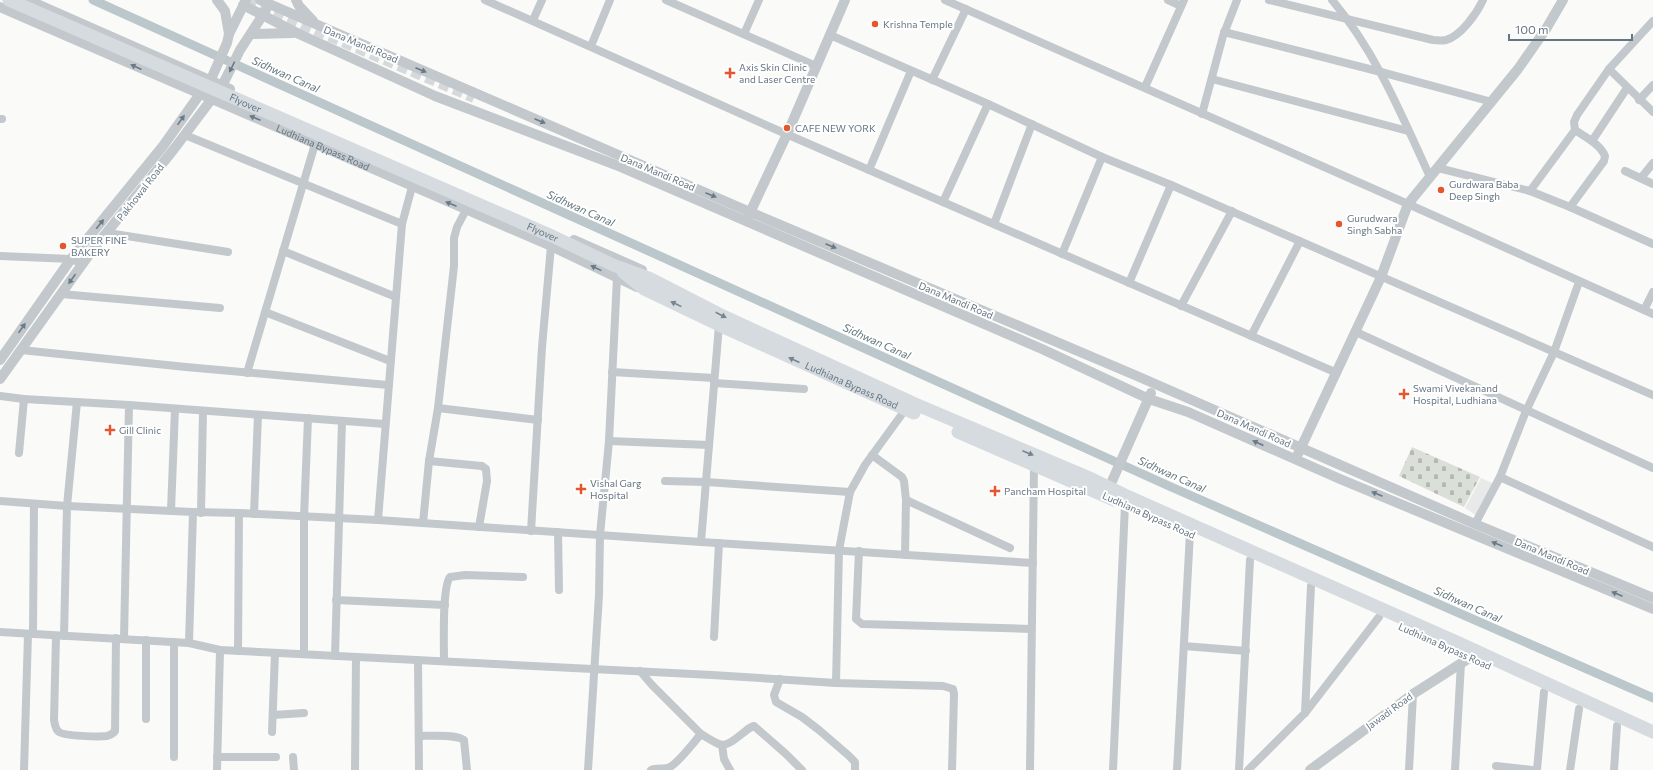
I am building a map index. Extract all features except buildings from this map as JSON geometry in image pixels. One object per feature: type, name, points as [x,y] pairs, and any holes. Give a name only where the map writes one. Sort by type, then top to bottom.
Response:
[{"type":"highway","name":"Flyover","points":[[9,0],[545,233],[647,283]]},
{"type":"highway","name":"Ludhiana Bypass Road","points":[[647,283],[718,325],[906,410],[1311,586],[1379,617],[1466,660],[1544,692],[1653,741]]},
{"type":"highway","name":"Ludhiana Bypass Road","points":[[647,283],[915,404],[1092,479],[1109,488],[1461,644],[1653,732]]},
{"type":"street","name":"Ludhiana Bypass Road","points":[[0,8],[551,246],[635,287],[647,283],[641,269],[223,85],[211,78],[28,0]]},
{"type":"street","points":[[217,0],[225,11],[228,39]]},
{"type":"street","points":[[296,0],[306,14],[318,26]]},
{"type":"street","points":[[485,0],[533,20],[787,135],[1336,373]]},
{"type":"street","points":[[533,20],[542,0]]},
{"type":"street","points":[[591,46],[610,0]]},
{"type":"street","points":[[666,0],[816,66]]},
{"type":"street","points":[[684,8],[688,0]]},
{"type":"street","points":[[744,34],[759,0]]},
{"type":"street","points":[[746,222],[787,135],[845,0]]},
{"type":"street","points":[[945,0],[1145,87],[1202,114],[1408,204],[1653,314]]},
{"type":"street","points":[[1145,87],[1182,3],[1168,0]]},
{"type":"street","points":[[1202,114],[1224,32],[1237,0]]},
{"type":"street","points":[[1269,0],[1349,20],[1442,40],[1455,35],[1476,14],[1483,0]]},
{"type":"street","points":[[1332,0],[1349,20],[1381,72],[1430,177]]},
{"type":"street","points":[[1295,459],[1381,277],[1408,204],[1522,64],[1546,29],[1563,0]]},
{"type":"street","name":"Pakhowal Road","points":[[0,379],[83,264],[223,85],[240,50],[252,34],[263,15],[265,1]]},
{"type":"street","name":"Dana Mandi Road","points":[[265,1],[494,104],[750,212],[1475,524],[1653,598]]},
{"type":"street","name":"Pakhowal Road","points":[[0,360],[71,259],[163,146],[200,95],[211,78],[245,3]]},
{"type":"street","points":[[245,3],[263,15],[299,34],[435,96],[616,165],[1042,349],[1149,399],[1188,412],[1295,459],[1653,609]]},
{"type":"street","points":[[932,80],[966,9]]},
{"type":"street","points":[[1530,191],[1575,130],[1574,122],[1577,115],[1609,69],[1653,21]]},
{"type":"street","points":[[252,34],[283,32],[299,34]]},
{"type":"street","points":[[1224,32],[1492,102]]},
{"type":"street","points":[[830,35],[988,104],[1102,157],[1171,184],[1653,395]]},
{"type":"street","points":[[1609,69],[1639,100],[1653,112]]},
{"type":"street","points":[[869,170],[911,71]]},
{"type":"street","points":[[1212,79],[1408,131]]},
{"type":"street","points":[[1639,100],[1653,85]]},
{"type":"street","points":[[1592,141],[1627,88]]},
{"type":"street","points":[[474,98],[494,104],[498,120]]},
{"type":"street","points":[[943,202],[988,104]]},
{"type":"street","points":[[994,224],[1032,124]]},
{"type":"street","points":[[1570,207],[1604,161],[1604,153],[1592,141],[1575,130]]},
{"type":"street","points":[[185,135],[402,224]]},
{"type":"street","points":[[247,373],[315,144]]},
{"type":"street","points":[[1062,254],[1102,157]]},
{"type":"street","points":[[1641,178],[1653,162]]},
{"type":"street","points":[[1438,168],[1530,191],[1653,244]]},
{"type":"street","points":[[1625,171],[1653,184]]},
{"type":"street","points":[[1129,283],[1171,184]]},
{"type":"street","points":[[378,520],[402,224],[412,187]]},
{"type":"street","points":[[422,523],[429,461],[438,408],[454,266],[454,238],[457,227],[466,210]]},
{"type":"street","points":[[1181,306],[1232,211]]},
{"type":"street","points":[[108,233],[228,252]]},
{"type":"street","points":[[1251,336],[1300,241]]},
{"type":"street","points":[[531,531],[545,309],[551,246]]},
{"type":"street","points":[[283,251],[396,297]]},
{"type":"street","points":[[0,256],[71,259],[83,264]]},
{"type":"street","points":[[588,770],[599,595],[600,535],[609,441],[617,278]]},
{"type":"street","points":[[1475,524],[1500,477],[1526,411],[1554,352],[1579,282]]},
{"type":"street","points":[[1644,310],[1653,292]]},
{"type":"street","points":[[61,294],[220,308]]},
{"type":"street","points":[[265,312],[390,361]]},
{"type":"street","points":[[702,542],[718,325]]},
{"type":"street","points":[[1354,336],[1653,468]]},
{"type":"street","points":[[21,350],[247,373],[388,385]]},
{"type":"street","points":[[612,372],[804,389]]},
{"type":"street","points":[[1109,488],[1154,385]]},
{"type":"street","points":[[0,396],[24,399],[129,405],[385,424]]},
{"type":"street","points":[[19,453],[24,399]]},
{"type":"street","points":[[77,402],[67,506],[54,720],[55,727],[59,732],[67,735],[106,736],[113,734],[115,731],[127,510],[129,405]]},
{"type":"street","points":[[438,408],[538,420]]},
{"type":"street","points":[[171,511],[175,409]]},
{"type":"street","points":[[836,683],[838,550],[850,492],[856,479],[872,455],[906,410]]},
{"type":"street","points":[[189,642],[203,411]]},
{"type":"street","points":[[254,514],[258,415]]},
{"type":"street","points":[[304,654],[304,517],[308,418]]},
{"type":"street","points":[[335,656],[342,421]]},
{"type":"street","points":[[609,441],[709,445]]},
{"type":"street","points":[[872,455],[902,477],[904,481],[906,500],[905,555]]},
{"type":"street","points":[[429,461],[482,466],[486,469],[487,481],[479,527]]},
{"type":"street","points":[[1030,770],[1034,466]]},
{"type":"street","points":[[1500,477],[1653,547]]},
{"type":"street","points":[[665,481],[706,482],[850,492]]},
{"type":"street","points":[[906,500],[1010,548]]},
{"type":"street","points":[[0,501],[127,510],[239,513],[378,520],[1033,563]]},
{"type":"street","points":[[24,770],[34,504]]},
{"type":"street","points":[[1112,770],[1125,505]]},
{"type":"street","points":[[238,651],[239,513]]},
{"type":"street","points":[[558,532],[559,590]]},
{"type":"street","points":[[1177,770],[1190,533]]},
{"type":"street","points":[[714,637],[719,543]]},
{"type":"street","points":[[859,551],[856,618],[862,624],[1031,629]]},
{"type":"street","points":[[1239,770],[1250,560]]},
{"type":"street","points":[[444,660],[445,606],[447,581],[450,577],[465,575],[523,577]]},
{"type":"street","points":[[1305,713],[1311,586]]},
{"type":"street","points":[[336,600],[445,606]]},
{"type":"street","points":[[1248,770],[1305,713],[1379,617]]},
{"type":"street","points":[[0,632],[189,642],[220,650],[594,668],[836,683],[943,686],[953,689],[955,700],[952,770]]},
{"type":"street","points":[[146,640],[146,719]]},
{"type":"street","points":[[174,642],[174,757]]},
{"type":"street","points":[[1184,646],[1246,651]]},
{"type":"street","points":[[216,770],[220,650]]},
{"type":"street","points":[[272,732],[275,653]]},
{"type":"street","points":[[355,770],[356,657]]},
{"type":"street","points":[[418,660],[419,770]]},
{"type":"street","points":[[1455,770],[1466,660]]},
{"type":"street","name":"Jawadi Road","points":[[1310,770],[1413,694],[1466,660]]},
{"type":"street","points":[[640,671],[700,734],[722,745],[730,743],[752,726],[756,726],[802,770]]},
{"type":"street","points":[[780,679],[774,695],[776,702],[802,717],[819,730],[855,762],[855,770]]},
{"type":"street","points":[[1537,770],[1544,692]]},
{"type":"street","points":[[1409,770],[1413,694]]},
{"type":"street","points":[[1570,770],[1579,709]]},
{"type":"street","points":[[273,715],[304,714]]},
{"type":"street","points":[[1614,770],[1617,726]]},
{"type":"street","points":[[651,770],[671,766],[700,734]]},
{"type":"street","points":[[418,736],[454,737],[464,740],[466,770]]},
{"type":"street","points":[[722,745],[724,759],[730,770]]},
{"type":"street","points":[[217,757],[276,757]]},
{"type":"street","points":[[293,757],[294,770]]},
{"type":"street","points":[[1496,766],[1532,770]]},
{"type":"shaded area","points":[[1481,478],[1494,484],[1477,516],[1465,508]]},
{"type":"green space","points":[[1412,447],[1480,477],[1464,507],[1399,476]]},
{"type":"waterway","name":"Sidhwan Canal","points":[[93,0],[1169,486],[1653,698]]},
{"type":"tunnel","points":[[247,0],[269,11],[474,98]]},
{"type":"place","name":"Krishna Temple","points":[[875,24]]},
{"type":"place","name":"Axis Skin Clinic and Laser Centre","points":[[730,73]]},
{"type":"place","name":"CAFE NEW YORK","points":[[787,128]]},
{"type":"place","name":"Gurdwara Baba Deep Singh","points":[[1441,190]]},
{"type":"place","name":"Gurudwara Singh Sabha","points":[[1339,224]]},
{"type":"place","name":"SUPER FINE BAKERY","points":[[63,246]]},
{"type":"place","name":"Swami Vivekanand Hospital, Ludhiana","points":[[1404,394]]},
{"type":"place","name":"Gill Clinic","points":[[110,430]]},
{"type":"place","name":"Vishal Garg Hospital","points":[[581,489]]},
{"type":"place","name":"Pancham Hospital","points":[[995,491]]}]
